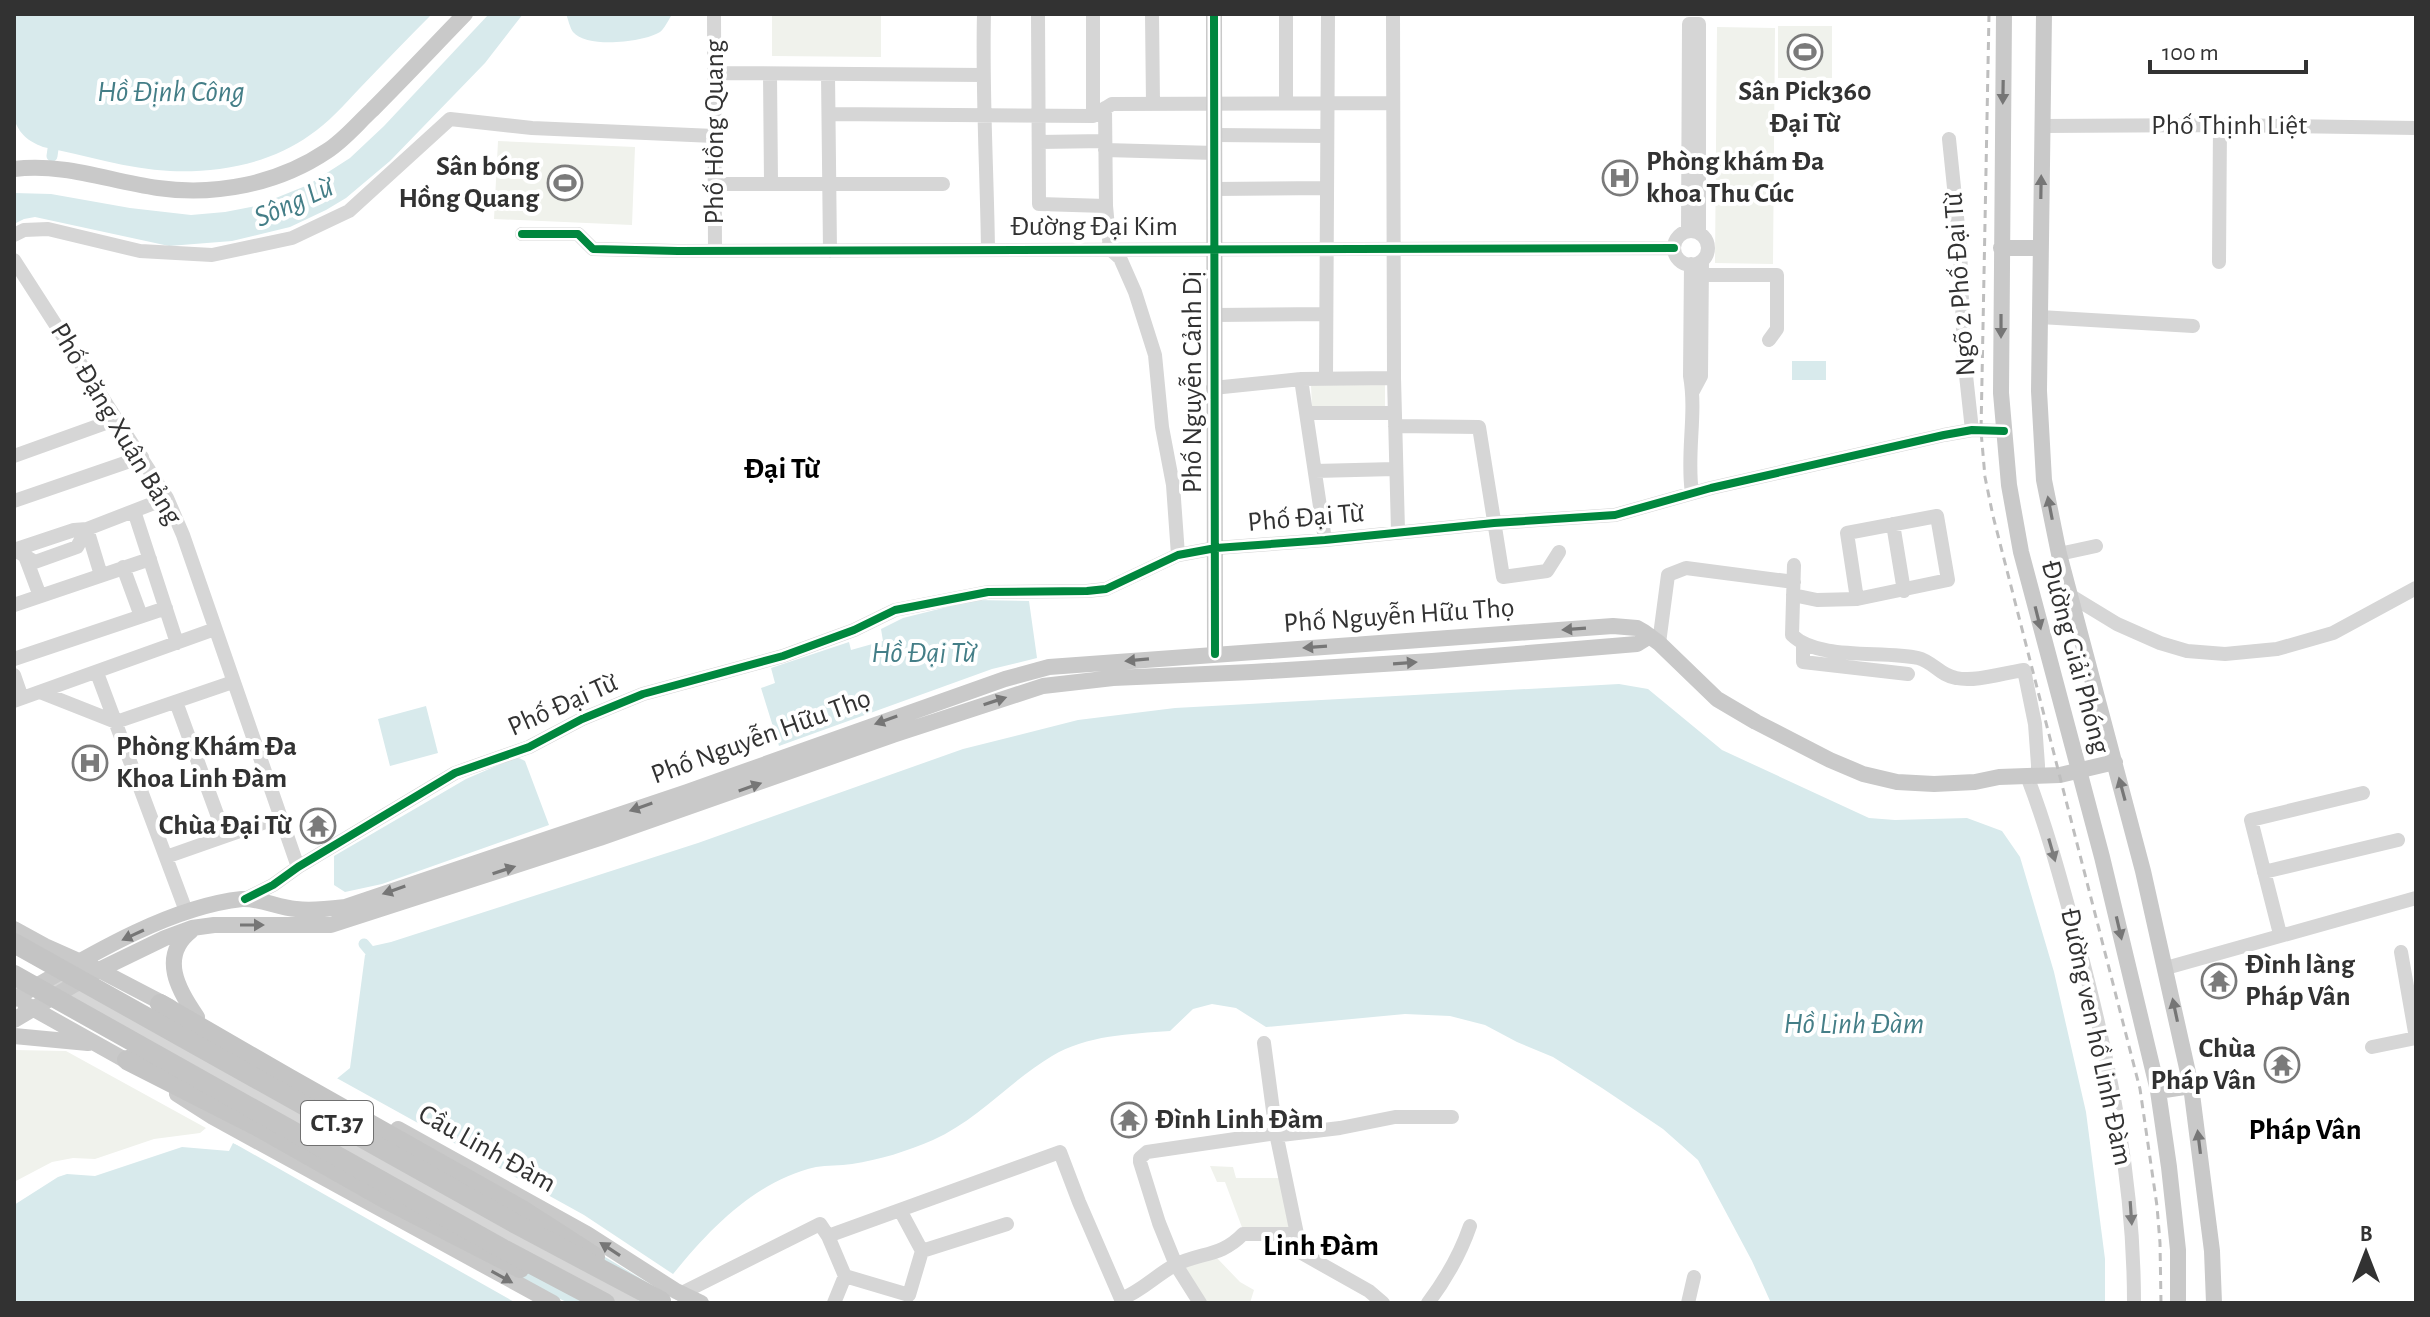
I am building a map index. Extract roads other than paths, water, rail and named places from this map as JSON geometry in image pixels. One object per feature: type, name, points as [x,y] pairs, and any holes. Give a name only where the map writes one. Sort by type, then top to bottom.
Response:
[{"type":"highway","name":"CT.37","points":[[14,943],[516,1224],[670,1297]]},
{"type":"highway","name":"CT.37","points":[[14,975],[605,1303]]},
{"type":"highway","points":[[160,1004],[670,1297]]},
{"type":"highway","points":[[127,1060],[257,1126],[482,1250],[596,1303]]},
{"type":"main road","points":[[14,166],[67,168],[157,188],[184,190],[212,190],[267,179],[304,164],[341,140],[465,14]]},
{"type":"main road","name":"Phố Nguyễn Cảnh Dị","points":[[1214,14],[1215,654]]},
{"type":"main road","name":"Đường Giải Phóng","points":[[2004,14],[2001,393],[2009,485],[2021,552],[2102,857],[2158,1091],[2178,1250],[2178,1303]]},
{"type":"main road","name":"Đường Giải Phóng","points":[[2044,14],[2039,391],[2044,480],[2059,554],[2166,968],[2191,1086],[2211,1237],[2214,1303]]},
{"type":"main road","points":[[2001,248],[2040,248]]},
{"type":"main road","name":"Phố Nguyễn Hữu Thọ","points":[[14,1020],[99,970],[165,938],[198,927],[331,925],[597,831],[928,705],[1049,667],[1613,626],[1637,628],[1655,639],[1717,699],[1756,722],[1863,774],[1897,782],[1934,784],[2078,771],[2115,762]]},
{"type":"main road","name":"Phố Nguyễn Hữu Thọ","points":[[14,998],[80,961],[186,911],[245,899],[317,910],[345,907],[597,831],[1043,686],[1085,680],[1499,656],[1637,644],[1655,639]]},
{"type":"main road","points":[[197,1017],[174,971],[178,943],[198,927]]},
{"type":"main road","name":"Cầu Linh Đàm","points":[[14,929],[160,1004],[197,1017],[587,1234],[670,1297],[701,1303]]},
{"type":"main road","points":[[14,998],[127,1060],[213,1117],[553,1303]]},
{"type":"main road","points":[[14,1036],[95,1043]]},
{"type":"main road","points":[[2158,1091],[2191,1086]]},
{"type":"street","name":"Phố Hồng Quang","points":[[714,14],[715,251]]},
{"type":"street","points":[[984,14],[988,250]]},
{"type":"street","points":[[1038,14],[1039,204],[1106,206]]},
{"type":"street","points":[[1093,14],[1099,112],[1105,146],[1110,249],[1120,258],[1135,292],[1155,355],[1162,427],[1173,485],[1178,555]]},
{"type":"street","points":[[1152,14],[1153,104]]},
{"type":"street","points":[[1286,14],[1286,103]]},
{"type":"street","points":[[1326,378],[1328,14]]},
{"type":"street","points":[[1393,14],[1394,378],[1398,531]]},
{"type":"street","points":[[1694,24],[1694,232]]},
{"type":"street","points":[[714,73],[983,75]]},
{"type":"street","points":[[770,74],[771,183]]},
{"type":"street","points":[[828,74],[830,251]]},
{"type":"street","points":[[829,114],[1039,116],[1099,112],[1112,104],[1393,103]]},
{"type":"street","points":[[14,235],[24,230],[48,229],[140,251],[212,255],[292,238],[349,211],[450,119],[532,128],[714,136]]},
{"type":"street","points":[[2219,262],[2220,125]]},
{"type":"street","name":"Phố Thịnh Liệt","points":[[2042,126],[2416,128]]},
{"type":"street","points":[[1215,135],[1327,136]]},
{"type":"street","name":"Ngõ 2 Phố Đại Từ","points":[[1949,139],[1961,259],[1964,357],[1972,430]]},
{"type":"street","points":[[1039,142],[1215,153]]},
{"type":"street","points":[[14,154],[14,166]]},
{"type":"street","points":[[715,184],[943,184]]},
{"type":"street","points":[[1214,189],[1327,188]]},
{"type":"street","points":[[1692,493],[1693,394],[1701,376],[1698,267],[1708,252],[1708,246],[1707,241],[1694,232],[1680,235],[1674,248],[1681,262],[1698,267],[1777,275],[1777,329],[1769,340]]},
{"type":"street","name":"Đường Đại Kim","points":[[522,234],[578,234],[593,249],[715,251],[1674,248]]},
{"type":"street","name":"Phố Đặng Xuân Bảng","points":[[14,260],[167,498],[183,535],[298,867]]},
{"type":"street","points":[[1214,315],[1326,314]]},
{"type":"street","points":[[2040,317],[2193,326]]},
{"type":"street","points":[[1213,388],[1301,379],[1394,378]]},
{"type":"street","points":[[1301,379],[1325,540]]},
{"type":"street","points":[[1307,413],[1479,427],[1503,577],[1547,571],[1559,552]]},
{"type":"street","points":[[14,456],[117,419]]},
{"type":"street","name":"Phố Đại Từ","points":[[245,899],[273,885],[442,779],[529,747],[582,719],[643,694],[783,656],[854,630],[895,610],[988,592],[1106,589],[1178,555],[1216,548],[1615,515],[1788,469],[1972,430],[2004,431]]},
{"type":"street","points":[[14,501],[142,457]]},
{"type":"street","points":[[1315,471],[1395,469]]},
{"type":"street","points":[[40,596],[18,552],[167,498]]},
{"type":"street","points":[[134,511],[177,643]]},
{"type":"street","points":[[1655,639],[1668,575],[1676,570],[1686,568],[1793,588],[1817,600],[1857,599],[1948,580],[1937,516],[1847,533],[1857,599]]},
{"type":"street","points":[[1893,524],[1904,591]]},
{"type":"street","points":[[87,529],[101,575]]},
{"type":"street","points":[[2059,554],[2096,546]]},
{"type":"street","points":[[14,605],[150,559]]},
{"type":"street","points":[[1794,565],[1792,635],[1803,646],[1919,658],[1954,678],[2024,670],[2035,724],[2038,765],[2030,776]]},
{"type":"street","points":[[123,567],[141,616]]},
{"type":"street","points":[[2071,596],[2117,624],[2160,643],[2187,651],[2236,653],[2277,649],[2333,633],[2416,588]]},
{"type":"street","points":[[14,659],[166,608]]},
{"type":"street","points":[[14,675],[18,700],[215,629]]},
{"type":"street","points":[[1803,646],[1803,662],[1908,674]]},
{"type":"street","points":[[1215,654],[1215,673]]},
{"type":"street","points":[[97,673],[186,911]]},
{"type":"street","points":[[40,692],[116,722],[233,682]]},
{"type":"street","points":[[176,702],[225,836]]},
{"type":"street","name":"Đường ven hồ Linh Đàm","points":[[2030,776],[2099,1022],[2125,1161],[2132,1220],[2134,1303]]},
{"type":"street","points":[[2280,934],[2251,820],[2363,793]]},
{"type":"street","points":[[166,857],[280,817]]},
{"type":"street","points":[[2264,872],[2398,840]]},
{"type":"street","points":[[282,907],[279,894],[298,867]]},
{"type":"street","points":[[2166,968],[2416,898]]},
{"type":"street","points":[[2372,1047],[2416,1038],[2401,952]]},
{"type":"street","points":[[48,979],[632,1303]]},
{"type":"street","points":[[1264,1043],[1276,1133],[1298,1251],[1369,1291],[1383,1303]]},
{"type":"street","points":[[1200,1303],[1176,1265],[1159,1223],[1140,1162],[1147,1152],[1276,1133],[1340,1128],[1395,1117],[1452,1117]]},
{"type":"street","points":[[828,1236],[1060,1152],[1121,1299],[1134,1294],[1176,1265],[1231,1247],[1243,1234],[1297,1234]]},
{"type":"street","points":[[845,1276],[909,1295],[922,1251],[900,1210]]},
{"type":"street","points":[[670,1297],[820,1224],[845,1276],[834,1303]]},
{"type":"street","points":[[922,1251],[1007,1224]]},
{"type":"street","points":[[1428,1303],[1448,1277],[1470,1226]]},
{"type":"street","points":[[1688,1303],[1694,1277]]},
{"type":"water","name":"Hồ Định Công","points":[[14,14],[432,14],[336,114],[310,135],[261,160],[225,168],[188,171],[138,168],[43,147],[25,137],[14,119]]},
{"type":"water","name":"Sông Lừ","points":[[489,14],[523,14],[485,63],[390,161],[346,198],[290,227],[232,241],[169,246],[35,217],[14,224],[14,193],[51,194],[191,215],[256,206],[308,185],[350,158],[384,126]]},
{"type":"water","points":[[566,14],[671,16],[661,31],[652,36],[602,42],[590,41],[573,32]]},
{"type":"water","points":[[1792,361],[1826,361],[1826,380],[1792,380]]},
{"type":"water","name":"Hồ Đại Từ","points":[[975,600],[1029,601],[1037,658],[992,669],[779,746],[761,688],[775,683],[771,668],[849,642],[851,650],[883,641],[881,629],[903,618]]},
{"type":"water","name":"Hồ Linh Đàm","points":[[1619,684],[1648,689],[1722,750],[1869,818],[1967,818],[2002,831],[2020,857],[2054,972],[2086,1112],[2105,1259],[2105,1303],[1771,1303],[1698,1160],[1663,1129],[1553,1057],[1485,1025],[1450,1016],[1405,1014],[1266,1027],[1236,1008],[1212,1004],[1193,1009],[1170,1031],[1109,1037],[1065,1049],[1037,1066],[965,1122],[923,1144],[873,1160],[816,1167],[790,1175],[765,1188],[722,1220],[650,1303],[14,1303],[14,1205],[58,1177],[67,1174],[95,1176],[182,1147],[229,1151],[233,1143],[249,1150],[350,1068],[365,955],[373,946],[698,843],[963,749],[1078,720],[1175,708]]},
{"type":"water","points":[[426,706],[438,753],[390,766],[378,719]]},
{"type":"water","points":[[517,757],[525,761],[549,825],[382,884],[345,892],[334,885],[334,856],[466,779]]},
{"type":"waterway","points":[[52,156],[53,149]]},
{"type":"waterway","points":[[364,944],[369,950]]},
{"type":"railway","points":[[1989,14],[1981,431],[1985,477],[2140,1089],[2157,1206],[2161,1303]]},
{"type":"place","name":"Sân Pick360 Đại Từ","points":[[1805,52]]},
{"type":"place","name":"Phòng khám Đa khoa Thu Cúc","points":[[1620,178]]},
{"type":"place","name":"Sân bóng Hồng Quang","points":[[565,183]]},
{"type":"place","name":"Phòng Khám Đa Khoa Linh Đàm","points":[[90,763]]},
{"type":"place","name":"Chùa Đại Từ","points":[[318,826]]},
{"type":"place","name":"Đình làng Pháp Vân","points":[[2219,981]]},
{"type":"place","name":"Chùa Pháp Vân","points":[[2282,1065]]},
{"type":"place","name":"Đình Linh Đàm","points":[[1129,1120]]},
{"type":"district","name":"Đại Từ","points":[[782,469]]},
{"type":"district","name":"Pháp Vân","points":[[2305,1130]]},
{"type":"district","name":"Linh Đàm","points":[[1321,1246]]}]
